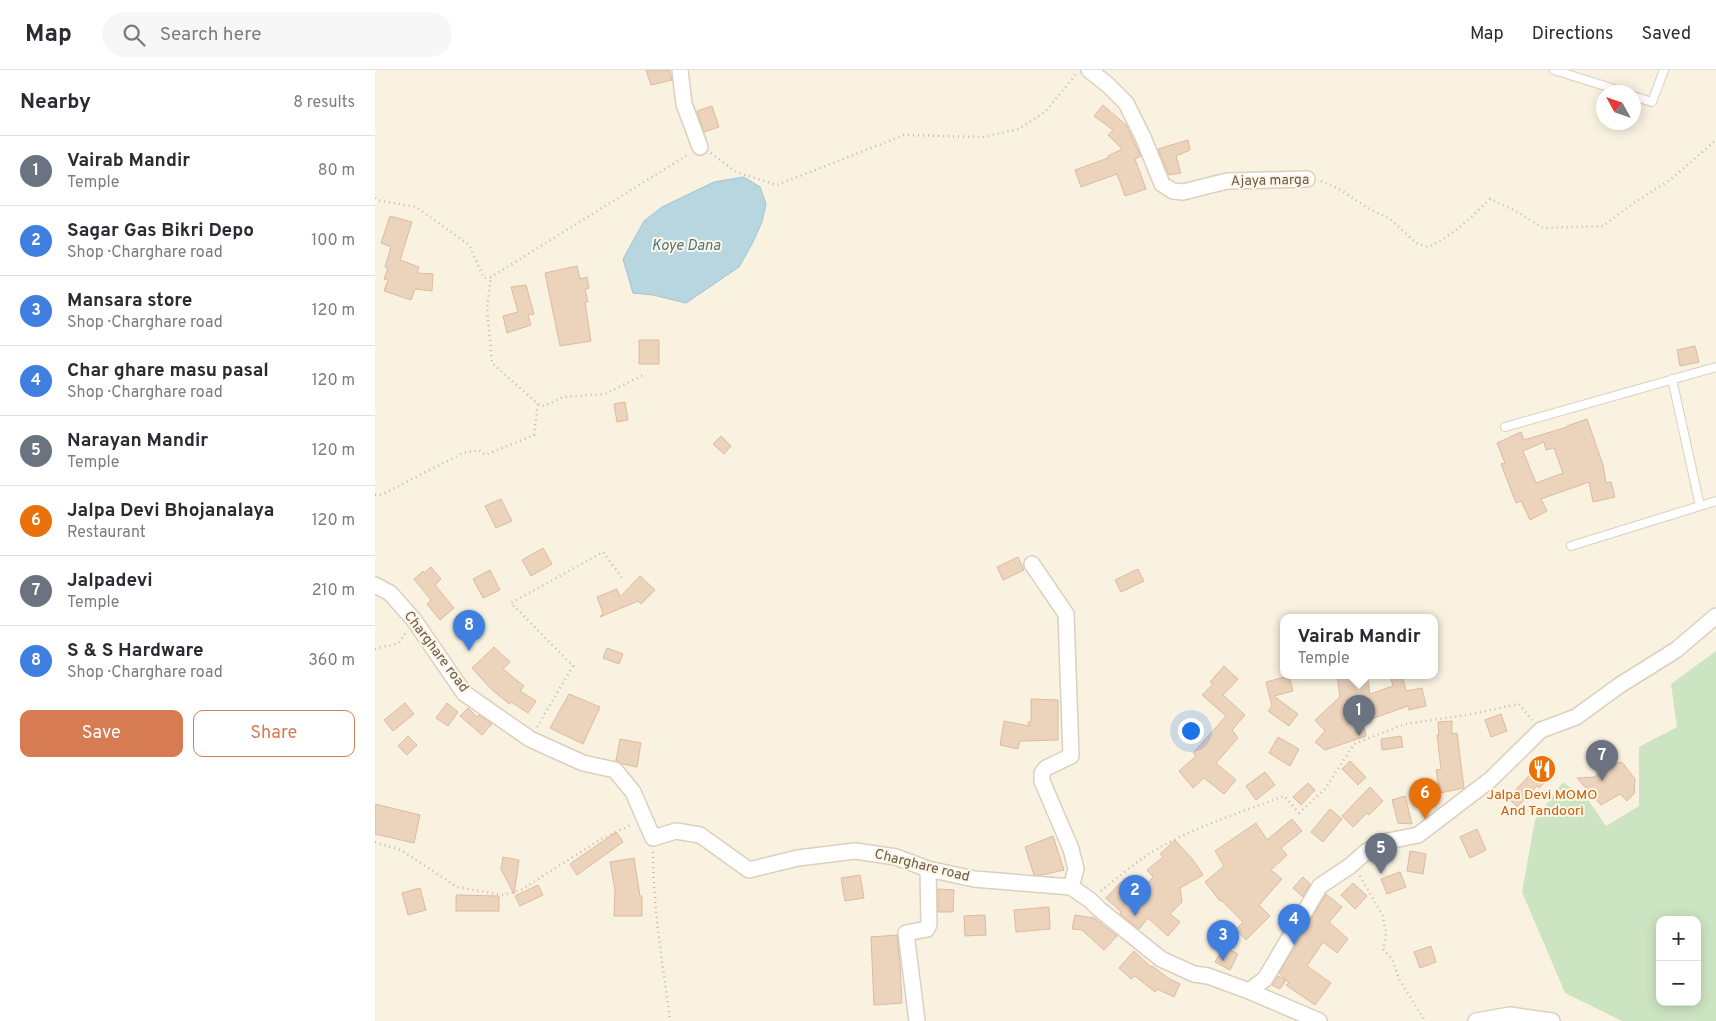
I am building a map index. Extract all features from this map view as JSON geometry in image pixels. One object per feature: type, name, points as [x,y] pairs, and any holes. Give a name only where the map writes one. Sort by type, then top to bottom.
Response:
[{"type":"street","points":[[680,70],[684,104],[700,147]]},
{"type":"street","name":"Ajaya marga","points":[[1089,70],[1126,103],[1143,136],[1162,184],[1173,191],[1183,192],[1227,181],[1307,179]]},
{"type":"street","points":[[1032,564],[1066,614],[1071,756],[1046,768],[1042,773],[1042,781],[1071,849],[1076,869],[1071,887]]},
{"type":"street","name":"Charghare road","points":[[375,585],[390,593],[413,620],[464,692],[530,739],[583,763],[615,770],[633,792],[651,833],[676,831],[700,835],[749,870],[798,858],[855,851],[897,857],[928,869],[974,879],[1071,887],[1090,900],[1161,959],[1194,974],[1208,976],[1249,991],[1319,1021]]},
{"type":"street","points":[[1249,991],[1265,979],[1320,886],[1350,866],[1367,851],[1383,842],[1418,835],[1490,780],[1541,730],[1576,717],[1620,685],[1676,650],[1716,616]]},
{"type":"street","points":[[917,1021],[906,933],[927,929],[929,924],[928,869]]},
{"type":"street","points":[[1476,1021],[1509,1015],[1552,1021]]},
{"type":"lane","points":[[1554,70],[1601,85]]},
{"type":"lane","points":[[1641,99],[1652,102],[1664,70]]},
{"type":"lane","points":[[1505,427],[1716,367]]},
{"type":"lane","points":[[1672,380],[1700,506]]},
{"type":"lane","points":[[1571,546],[1716,501]]},
{"type":"path","points":[[375,198],[377,200],[416,207],[469,245],[484,278],[491,276],[700,147],[712,153],[736,172],[777,185],[904,135],[983,137],[1019,129],[1046,111],[1080,70]]},
{"type":"path","name":"Ajaya marga","points":[[1307,179],[1324,181],[1339,189],[1390,219],[1416,243],[1428,247],[1441,241],[1461,227],[1490,199],[1516,211],[1543,228],[1603,226],[1635,202],[1670,180],[1716,140]]},
{"type":"path","points":[[491,276],[487,308],[492,363],[538,404],[544,406],[563,397],[605,394],[643,375]]},
{"type":"path","points":[[375,495],[381,495],[463,453],[479,450],[485,455],[534,435],[538,404]]},
{"type":"path","points":[[530,739],[573,666],[511,603],[603,552],[622,578]]},
{"type":"path","points":[[375,649],[399,643],[413,620]]},
{"type":"path","points":[[1090,900],[1143,858],[1181,837],[1284,796],[1299,813],[1325,790],[1355,744],[1405,724],[1466,715],[1519,704],[1541,730]]},
{"type":"path","points":[[375,842],[401,850],[457,887],[503,895],[521,890],[601,838],[630,824],[651,833],[657,911],[670,1021]]},
{"type":"path","points":[[1350,866],[1357,870],[1383,916],[1386,934],[1383,949],[1391,959],[1399,979],[1425,1021]]},
{"type":"green space","points":[[1716,651],[1716,1021],[1622,1021],[1565,993],[1522,892],[1535,820],[1563,782],[1589,801],[1606,826],[1639,806],[1639,747],[1677,727],[1671,684]]},
{"type":"water","name":"Koye Dana","points":[[744,177],[760,187],[766,204],[762,222],[739,267],[686,303],[653,295],[633,293],[623,259],[644,221],[662,207],[714,182]]},
{"type":"building","points":[[646,70],[669,70],[672,80],[651,85]]},
{"type":"building","points":[[1103,105],[1126,125],[1141,156],[1135,159],[1146,189],[1125,196],[1117,174],[1081,187],[1075,170],[1108,158],[1108,156],[1122,149],[1108,135],[1113,130],[1094,116]]},
{"type":"building","points":[[712,106],[719,127],[704,132],[697,111]]},
{"type":"building","points":[[1188,140],[1190,150],[1176,156],[1181,173],[1169,175],[1158,149]]},
{"type":"building","points":[[390,216],[412,222],[400,260],[419,267],[417,273],[433,274],[432,291],[415,289],[411,300],[384,291],[388,280],[384,279],[388,268],[385,267],[391,247],[381,243]]},
{"type":"building","points":[[577,266],[580,279],[587,277],[589,288],[585,289],[588,302],[585,302],[591,341],[560,346],[545,273]]},
{"type":"building","points":[[526,285],[534,314],[528,315],[531,325],[507,333],[503,316],[518,312],[511,287]]},
{"type":"building","points":[[639,340],[659,340],[659,364],[639,364]]},
{"type":"building","points":[[1695,346],[1699,362],[1680,366],[1677,350]]},
{"type":"building","points":[[625,402],[628,420],[617,422],[614,404]]},
{"type":"building","points":[[1587,419],[1603,465],[1606,483],[1611,482],[1615,497],[1593,502],[1589,482],[1541,499],[1547,511],[1530,520],[1521,501],[1516,503],[1501,464],[1505,463],[1497,443],[1521,432],[1524,440]],"holes":[[[1544,442],[1546,450],[1554,448],[1563,473],[1536,483],[1523,451]]]},
{"type":"building","points":[[721,436],[731,446],[724,454],[713,444]]},
{"type":"building","points":[[501,499],[512,521],[496,528],[485,506]]},
{"type":"building","points":[[543,548],[552,564],[531,576],[522,560]]},
{"type":"building","points":[[1018,557],[1024,570],[1003,580],[997,567]]},
{"type":"building","points":[[431,567],[441,579],[435,585],[454,608],[440,620],[427,604],[431,600],[414,579]]},
{"type":"building","points":[[1138,569],[1144,581],[1121,592],[1115,580]]},
{"type":"building","points":[[490,570],[500,590],[483,598],[473,579]]},
{"type":"building","points":[[640,576],[655,590],[641,604],[638,601],[600,617],[603,613],[597,597],[617,589],[620,597]]},
{"type":"building","points":[[494,647],[510,662],[503,669],[524,686],[520,691],[536,701],[528,713],[511,702],[509,704],[490,688],[472,668]]},
{"type":"building","points":[[607,648],[623,654],[619,664],[603,658]]},
{"type":"building","points":[[1224,666],[1238,679],[1223,695],[1245,715],[1232,730],[1238,738],[1216,763],[1236,780],[1224,794],[1204,778],[1193,788],[1179,771],[1196,756],[1193,753],[1226,716],[1202,695],[1213,684],[1210,682]]},
{"type":"building","points":[[1280,678],[1290,679],[1293,691],[1274,696],[1298,714],[1289,726],[1268,711],[1272,706],[1266,682]]},
{"type":"building","points":[[1338,679],[1368,679],[1370,694],[1393,686],[1391,679],[1403,679],[1406,691],[1422,688],[1426,706],[1409,710],[1408,706],[1371,719],[1363,723],[1366,736],[1325,750],[1315,742],[1325,731],[1315,720],[1340,697]]},
{"type":"building","points":[[569,694],[600,707],[583,744],[550,728]]},
{"type":"building","points":[[1031,699],[1058,700],[1058,740],[1020,741],[1018,749],[1000,745],[1004,721],[1029,726],[1028,722],[1031,722]]},
{"type":"building","points":[[405,703],[414,714],[393,731],[384,720]]},
{"type":"building","points":[[447,703],[458,712],[448,726],[436,718]]},
{"type":"building","points":[[468,708],[477,717],[479,715],[492,724],[482,735],[460,716]]},
{"type":"building","points":[[1501,714],[1507,731],[1491,737],[1485,720]]},
{"type":"building","points":[[1452,721],[1452,734],[1457,733],[1464,788],[1440,793],[1436,770],[1441,769],[1437,735],[1439,735],[1438,722]]},
{"type":"building","points":[[408,736],[417,745],[407,755],[398,746]]},
{"type":"building","points":[[1401,736],[1403,747],[1382,750],[1381,739]]},
{"type":"building","points":[[1278,737],[1299,749],[1290,766],[1269,753]]},
{"type":"building","points":[[620,739],[641,743],[637,767],[616,761]]},
{"type":"building","points":[[1350,761],[1366,777],[1358,785],[1342,769]]},
{"type":"building","points":[[1543,761],[1555,772],[1539,788],[1537,786],[1517,807],[1508,798]]},
{"type":"building","points":[[1622,762],[1635,779],[1634,794],[1627,801],[1620,794],[1601,805],[1577,778],[1595,777],[1602,767]]},
{"type":"building","points":[[1265,772],[1275,785],[1256,800],[1246,786]]},
{"type":"building","points":[[1308,783],[1315,790],[1301,805],[1293,797]]},
{"type":"building","points":[[1370,787],[1383,801],[1353,827],[1342,816]]},
{"type":"building","points":[[1405,796],[1412,824],[1398,823],[1392,800]]},
{"type":"building","points":[[375,804],[420,815],[414,843],[375,834]]},
{"type":"building","points":[[1330,809],[1342,819],[1323,842],[1311,832]]},
{"type":"building","points":[[1292,819],[1302,831],[1281,848],[1287,855],[1271,870],[1282,879],[1259,905],[1270,916],[1246,940],[1236,929],[1243,922],[1220,901],[1205,882],[1224,866],[1215,851],[1256,823],[1267,840]]},
{"type":"building","points":[[1477,829],[1486,850],[1470,858],[1460,837]]},
{"type":"building","points":[[616,832],[623,842],[577,875],[570,864]]},
{"type":"building","points":[[1053,836],[1064,870],[1034,875],[1025,847]]},
{"type":"building","points":[[1175,840],[1194,861],[1203,875],[1180,888],[1182,902],[1170,914],[1180,922],[1168,936],[1148,918],[1139,929],[1120,914],[1121,912],[1106,898],[1121,882],[1137,896],[1153,877],[1147,870],[1163,857],[1160,854]]},
{"type":"building","points":[[1410,851],[1426,854],[1423,874],[1407,871]]},
{"type":"building","points":[[503,857],[519,860],[514,894],[501,869]]},
{"type":"building","points":[[634,858],[640,896],[642,896],[642,916],[614,916],[615,890],[610,862]]},
{"type":"building","points":[[1400,872],[1406,887],[1387,894],[1381,879]]},
{"type":"building","points":[[860,875],[864,898],[845,901],[841,878]]},
{"type":"building","points":[[1303,877],[1310,884],[1303,897],[1293,888]]},
{"type":"building","points":[[1353,883],[1367,896],[1355,909],[1341,895]]},
{"type":"building","points":[[538,885],[543,895],[520,906],[515,896]]},
{"type":"building","points":[[420,888],[426,910],[408,915],[402,893]]},
{"type":"building","points":[[938,889],[954,890],[953,912],[938,912]]},
{"type":"building","points":[[1326,894],[1342,907],[1329,922],[1348,939],[1337,953],[1323,942],[1307,966],[1331,983],[1315,1005],[1286,985],[1289,983],[1279,973]]},
{"type":"building","points":[[456,895],[499,896],[499,911],[456,911]]},
{"type":"building","points":[[1049,907],[1050,929],[1016,932],[1014,910]]},
{"type":"building","points":[[985,915],[986,935],[965,936],[964,916]]},
{"type":"building","points":[[1075,915],[1094,918],[1117,936],[1104,950],[1082,930],[1072,929]]},
{"type":"building","points":[[897,935],[902,1003],[874,1005],[871,937]]},
{"type":"building","points":[[1431,946],[1436,962],[1420,968],[1414,952]]},
{"type":"building","points":[[1224,947],[1238,954],[1230,970],[1215,962]]},
{"type":"building","points":[[1134,951],[1151,967],[1180,984],[1174,997],[1157,989],[1155,992],[1135,976],[1131,979],[1119,968]]},
{"type":"building","points":[[1278,976],[1286,980],[1280,989],[1272,985]]},
{"type":"place","name":"S & S Hardware","points":[[469,651]]},
{"type":"place","name":"Vairab Mandir","points":[[1359,736]]},
{"type":"place","name":"Jalpa Devi MOMO And Tandoori","points":[[1542,769]]},
{"type":"place","name":"Jalpadevi","points":[[1602,781]]},
{"type":"place","name":"Jalpa Devi Bhojanalaya","points":[[1425,819]]},
{"type":"place","name":"Narayan Mandir","points":[[1381,874]]},
{"type":"place","name":"Sagar Gas Bikri Depo","points":[[1135,916]]},
{"type":"place","name":"Char ghare masu pasal","points":[[1294,945]]},
{"type":"place","name":"Mansara store","points":[[1223,961]]}]
